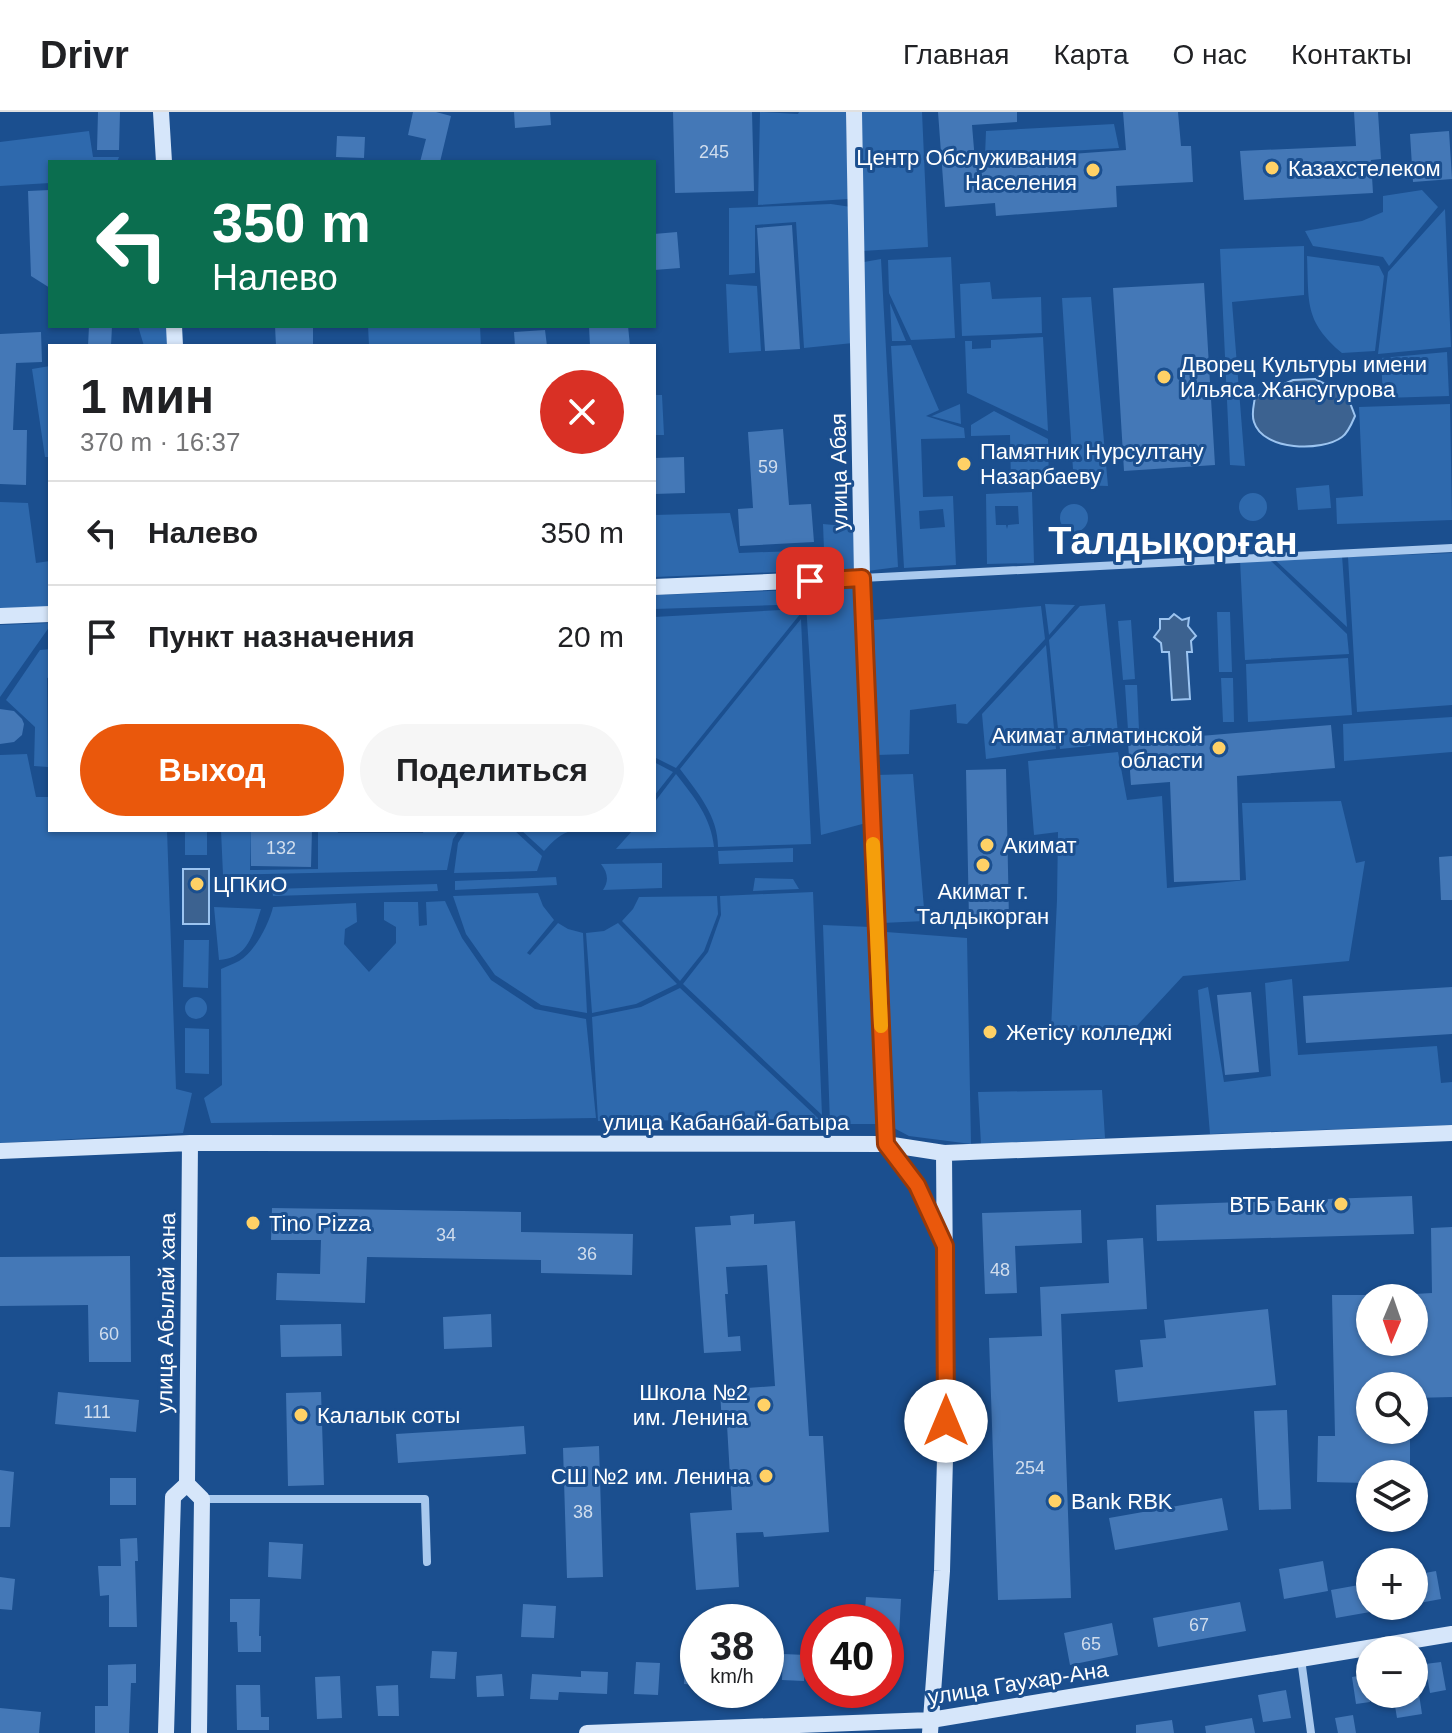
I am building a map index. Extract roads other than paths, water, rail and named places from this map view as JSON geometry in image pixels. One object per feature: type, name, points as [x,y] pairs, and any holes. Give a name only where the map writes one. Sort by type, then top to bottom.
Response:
[{"type":"main road","points":[[161,112],[164,160]]},
{"type":"main road","name":"улица Абая","points":[[854,112],[862,578],[886,1144]]},
{"type":"main road","points":[[656,587],[862,578]]},
{"type":"main road","points":[[0,616],[48,614]]},
{"type":"main road","name":"улица Кабанбай-батыра","points":[[0,1151],[190,1143],[886,1144],[944,1153],[1452,1133]]},
{"type":"main road","name":"улица Абылай хана","points":[[166,1733],[173,1497],[187,1484],[190,1143]]},
{"type":"main road","points":[[886,1144],[917,1185],[945,1246]]},
{"type":"main road","points":[[931,1726],[942,1571],[946,1421],[944,1153]]},
{"type":"main road","points":[[187,1484],[202,1499],[199,1733]]},
{"type":"main road","name":"улица Гаухар-Ана","points":[[587,1733],[931,1726],[1452,1634]]},
{"type":"street","points":[[862,578],[1452,548]]},
{"type":"street","points":[[202,1499],[425,1499],[427,1562]]},
{"type":"street","points":[[1301,1659],[1311,1733]]},
{"type":"place","name":"Казахстелеком","points":[[1272,168]]},
{"type":"place","name":"Центр Обслуживания Населения","points":[[1093,170]]},
{"type":"place","name":"Дворец Культуры имени Ильяса Жансугурова","points":[[1164,377]]},
{"type":"place","name":"Памятник Нурсултану Назарбаеву","points":[[964,464]]},
{"type":"place","name":"Акимат алматинской области","points":[[1219,748]]},
{"type":"place","name":"Акимат","points":[[987,845]]},
{"type":"place","name":"Акимат г. Талдыкорган","points":[[983,865]]},
{"type":"place","name":"ЦПКиО","points":[[197,884]]},
{"type":"place","name":"Жетісу колледжі","points":[[990,1032]]},
{"type":"place","name":"ВТБ Банк","points":[[1341,1204]]},
{"type":"place","name":"Tino Pizza","points":[[253,1223]]},
{"type":"place","name":"Школа №2 им. Ленина","points":[[764,1405]]},
{"type":"place","name":"Калалык соты","points":[[301,1415]]},
{"type":"place","name":"СШ №2 им. Ленина","points":[[766,1476]]},
{"type":"place","name":"Bank RBK","points":[[1055,1501]]},
{"type":"district","name":"Талдықорған","points":[[1173,541]]}]
